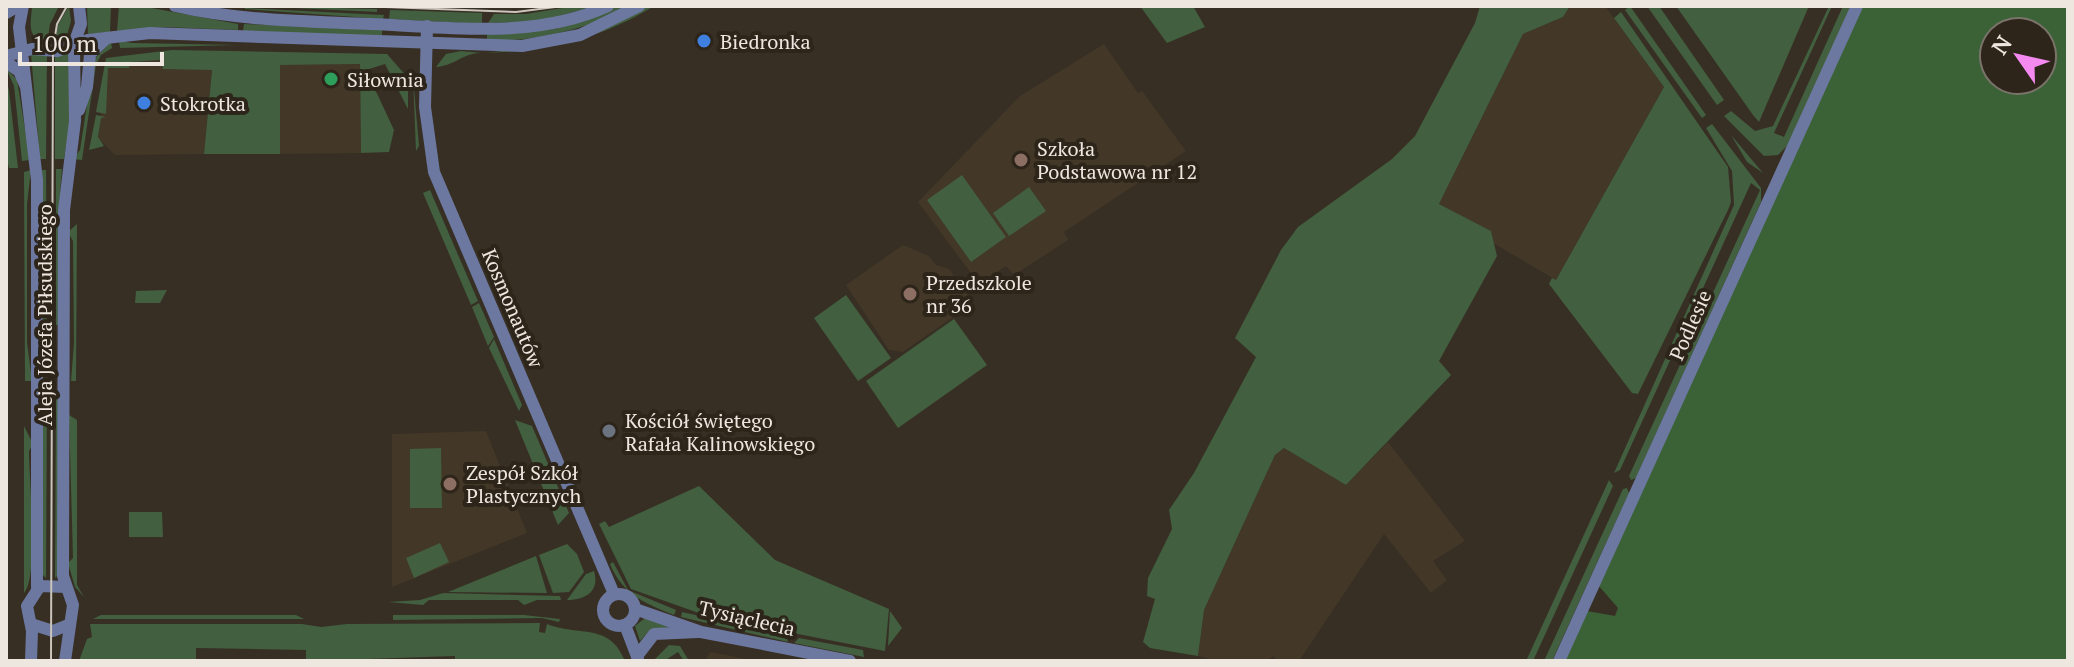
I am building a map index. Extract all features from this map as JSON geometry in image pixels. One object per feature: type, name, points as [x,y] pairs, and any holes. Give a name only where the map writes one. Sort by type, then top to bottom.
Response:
[{"type":"street","points":[[6,13],[20,6]]},
{"type":"street","name":"Aleja Józefa Piłsudskiego","points":[[20,6],[19,24],[37,197],[37,587]]},
{"type":"street","name":"Aleja Józefa Piłsudskiego","points":[[66,587],[63,576],[63,220],[75,121],[74,44],[81,24],[79,6]]},
{"type":"street","points":[[175,6],[255,18],[427,26],[535,27],[568,21],[608,6]]},
{"type":"street","points":[[28,91],[19,71],[6,59],[24,52],[57,51],[108,37],[160,33],[505,46],[545,43],[590,31],[639,6]]},
{"type":"street","name":"Podlesie","points":[[1559,661],[1857,6]]},
{"type":"street","name":"Kosmonautów","points":[[427,26],[425,122],[436,179],[614,594]]},
{"type":"street","points":[[75,121],[87,90],[92,49],[108,37]]},
{"type":"street","points":[[31,661],[31,624],[27,606],[37,587],[53,584],[66,587],[73,605],[65,661]]},
{"type":"street","points":[[614,594],[630,599],[635,609],[625,625],[613,625],[604,617],[605,602],[614,594]]},
{"type":"street","name":"Tysiąclecia","points":[[635,609],[701,632],[850,661]]},
{"type":"street","points":[[31,624],[50,631],[68,625]]},
{"type":"street","points":[[625,625],[638,658]]},
{"type":"street","points":[[638,658],[654,634],[701,632]]},
{"type":"shaded area","points":[[1570,6],[1605,6],[1664,87],[1556,280],[1493,243],[1491,232],[1439,204],[1523,34],[1563,17]]},
{"type":"shaded area","name":"Szkoła Podstawowa nr 12","points":[[1104,44],[1138,93],[1142,91],[1186,151],[1064,232],[1068,240],[1014,275],[1006,266],[979,284],[918,202],[1020,96]]},
{"type":"shaded area","points":[[162,60],[164,69],[212,69],[204,154],[115,155],[98,138],[107,68],[128,68],[129,62]]},
{"type":"shaded area","points":[[360,64],[361,153],[280,154],[280,65]]},
{"type":"shaded area","name":"Przedszkole nr 36","points":[[903,245],[929,256],[936,265],[949,269],[973,303],[903,352],[889,350],[846,285]]},
{"type":"shaded area","name":"Zespół Szkół Plastycznych","points":[[486,431],[527,533],[392,587],[392,434]]},
{"type":"shaded area","points":[[1388,442],[1465,541],[1433,561],[1447,580],[1431,593],[1384,534],[1299,661],[1278,661],[1273,656],[1267,661],[1218,661],[1198,656],[1204,610],[1275,455],[1284,448],[1346,485]]},
{"type":"shaded area","points":[[710,652],[726,655],[755,661],[705,661]]},
{"type":"green space","points":[[32,6],[59,6],[50,24],[47,45],[33,34]]},
{"type":"green space","points":[[69,6],[71,21],[65,42],[55,45],[58,25]]},
{"type":"green space","points":[[87,6],[111,6],[110,32],[88,34]]},
{"type":"green space","points":[[119,6],[141,6],[238,24],[238,30],[164,27],[117,31]]},
{"type":"green space","points":[[254,6],[377,9],[377,12]]},
{"type":"green space","points":[[574,6],[595,6],[537,22],[488,23],[494,14],[526,14]]},
{"type":"green space","points":[[620,6],[634,6],[562,32],[526,39],[487,41],[487,34],[555,29]]},
{"type":"green space","points":[[645,6],[654,6],[614,27],[580,39]]},
{"type":"green space","points":[[1140,6],[1193,6],[1205,27],[1167,43]]},
{"type":"green space","points":[[1480,6],[1570,6],[1563,17],[1523,34],[1439,204],[1491,231],[1497,256],[1439,361],[1451,375],[1346,485],[1284,448],[1275,455],[1204,610],[1198,656],[1150,648],[1143,642],[1155,599],[1147,596],[1148,578],[1172,529],[1169,510],[1194,473],[1256,357],[1235,338],[1281,250],[1298,227],[1392,159],[1415,136],[1475,23]]},
{"type":"green space","points":[[1630,6],[1706,115],[1702,118],[1625,10]]},
{"type":"green space","points":[[1647,6],[1659,6],[1724,100],[1717,105]]},
{"type":"green space","points":[[1676,6],[1809,6],[1759,122],[1753,115]]},
{"type":"green space","points":[[1829,6],[1832,6],[1774,133],[1784,137],[1843,6],[1851,6],[1789,144],[1778,155],[1764,156],[1724,116],[1731,111],[1755,131],[1773,126]]},
{"type":"green space","points":[[1862,6],[2068,6],[2068,661],[1564,661],[1587,611],[1615,616],[1618,608],[1599,586]]},
{"type":"green space","points":[[245,8],[384,15],[383,19]]},
{"type":"green space","points":[[390,10],[482,13],[482,24],[389,19]]},
{"type":"green space","points":[[1621,12],[1728,167],[1731,202],[1638,394],[1632,393],[1549,284],[1552,278],[1556,280],[1664,87],[1614,18]]},
{"type":"green space","points":[[244,24],[382,30],[382,36],[243,31]]},
{"type":"green space","points":[[119,41],[133,43],[237,45],[120,48]]},
{"type":"green space","points":[[111,42],[112,48],[101,55],[96,65],[82,160],[73,159],[80,150],[94,59]]},
{"type":"green space","points":[[562,44],[532,49],[487,53]]},
{"type":"green space","points":[[172,50],[387,54],[408,78],[408,109],[385,64],[366,70],[394,130],[389,152],[361,153],[360,64],[280,65],[280,154],[204,154],[212,70],[163,69],[161,60],[130,62],[129,68],[108,68],[106,114],[96,112],[106,58]]},
{"type":"green space","points":[[461,51],[481,53],[436,67],[446,54]]},
{"type":"green space","points":[[69,53],[71,113],[64,159],[55,159],[55,56]]},
{"type":"green space","points":[[31,54],[47,55],[46,159],[40,159]]},
{"type":"green space","points":[[6,68],[17,80],[30,160],[22,161],[14,86]]},
{"type":"green space","points":[[413,78],[419,146],[416,151]]},
{"type":"green space","points":[[6,80],[18,168],[9,168],[6,155]]},
{"type":"green space","points":[[96,115],[106,117],[101,118],[98,137],[104,146],[89,150]]},
{"type":"green space","points":[[1712,124],[1761,188],[1761,202],[1636,478],[1631,480],[1629,476],[1760,190],[1751,183],[1620,470],[1614,473],[1734,205],[1732,171],[1706,128]]},
{"type":"green space","points":[[1731,135],[1763,173],[1747,162]]},
{"type":"green space","points":[[56,169],[62,169],[59,205],[61,325],[56,325]]},
{"type":"green space","points":[[31,170],[27,204],[27,342],[32,381],[25,381],[24,172]]},
{"type":"green space","points":[[41,170],[46,170],[47,325],[41,325]]},
{"type":"green space","points":[[962,175],[1006,237],[971,262],[927,200]]},
{"type":"green space","points":[[1029,187],[1046,211],[1009,236],[993,213]]},
{"type":"green space","points":[[430,190],[478,301],[471,305],[423,193]]},
{"type":"green space","points":[[77,224],[76,381],[71,381],[74,343],[73,241],[68,232]]},
{"type":"green space","points":[[167,290],[160,303],[135,303],[136,291]]},
{"type":"green space","points":[[846,295],[891,358],[858,381],[814,318]]},
{"type":"green space","points":[[479,303],[494,337],[488,346],[472,307]]},
{"type":"green space","points":[[954,319],[987,365],[898,428],[866,381]]},
{"type":"green space","points":[[494,339],[522,405],[519,411],[489,348]]},
{"type":"green space","points":[[41,391],[47,391],[46,578],[43,575]]},
{"type":"green space","points":[[56,391],[61,391],[58,575],[55,578]]},
{"type":"green space","points":[[69,415],[77,420],[77,585],[84,597],[75,587],[68,563],[73,558]]},
{"type":"green space","points":[[515,420],[532,426],[569,513],[558,525]]},
{"type":"green space","points":[[24,426],[33,444],[29,451],[31,568],[24,593]]},
{"type":"green space","points":[[441,448],[442,508],[410,508],[410,449]]},
{"type":"green space","points":[[1609,480],[1613,486],[1533,661],[1526,661]]},
{"type":"green space","points":[[699,486],[775,560],[889,609],[885,651],[710,617],[631,589],[599,524],[605,521],[609,527]]},
{"type":"green space","points":[[1627,488],[1629,493],[1552,661],[1544,661],[1623,489]]},
{"type":"green space","points":[[129,512],[162,512],[163,537],[129,537]]},
{"type":"green space","points":[[440,543],[449,562],[414,578],[406,558]]},
{"type":"green space","points":[[567,544],[577,554],[584,572],[569,592],[553,593],[539,555]]},
{"type":"green space","points":[[536,556],[547,593],[448,592]]},
{"type":"green space","points":[[613,562],[628,590],[621,583],[610,564]]},
{"type":"green space","points":[[594,571],[595,584],[590,593],[567,600],[586,574]]},
{"type":"green space","points":[[628,590],[676,610],[674,615],[645,602]]},
{"type":"green space","points":[[443,593],[560,596],[561,600],[537,600],[524,605],[518,600],[429,600],[423,605],[388,602],[420,600]]},
{"type":"green space","points":[[890,611],[902,628],[888,646]]},
{"type":"green space","points":[[682,612],[786,635],[788,642],[681,617]]},
{"type":"green space","points":[[101,615],[296,615],[304,619],[93,619]]},
{"type":"green space","points":[[393,615],[524,615],[560,619],[559,622],[542,618],[393,620]]},
{"type":"green space","points":[[645,618],[672,627],[648,632],[640,641],[635,626]]},
{"type":"green space","points":[[540,623],[539,632],[545,633],[547,624],[602,636],[611,641],[625,661],[455,661],[455,656],[306,661],[306,650],[196,648],[196,661],[79,661],[87,639],[92,637],[90,624],[302,624],[321,627],[347,624]]},
{"type":"green space","points":[[799,638],[863,650],[864,657],[794,643]]},
{"type":"green space","points":[[669,645],[680,646],[689,661],[684,661],[678,652],[664,661],[653,661]]},
{"type":"tram line","points":[[51,661],[53,49],[57,24],[67,6]]},
{"type":"tram line","points":[[359,6],[516,12],[563,6]]},
{"type":"place","name":"Biedronka","points":[[704,41]]},
{"type":"place","name":"Siłownia","points":[[331,79]]},
{"type":"place","name":"Stokrotka","points":[[144,103]]},
{"type":"place","name":"Szkoła Podstawowa nr 12","points":[[1021,160]]},
{"type":"place","name":"Przedszkole nr 36","points":[[910,294]]},
{"type":"place","name":"Kościół świętego Rafała Kalinowskiego","points":[[609,431]]},
{"type":"place","name":"Zespół Szkół Plastycznych","points":[[450,484]]}]
